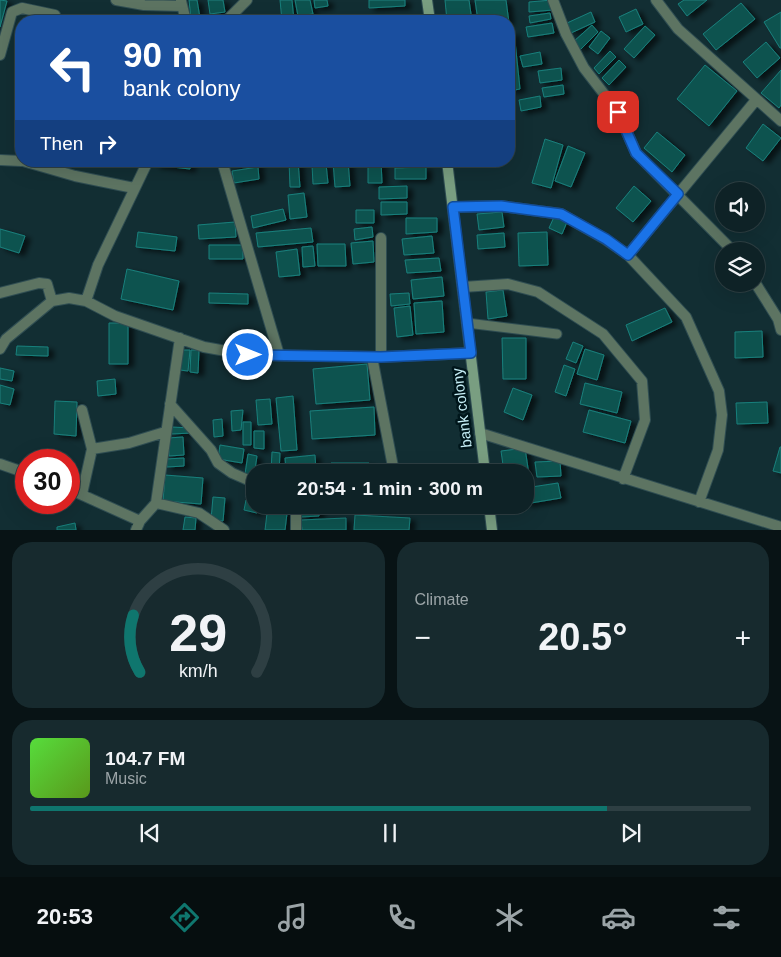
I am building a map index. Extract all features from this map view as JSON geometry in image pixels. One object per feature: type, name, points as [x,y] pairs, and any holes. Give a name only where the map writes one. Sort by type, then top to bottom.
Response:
[{"type":"main road","points":[[427,0],[429,15]]},
{"type":"main road","name":"bank colony","points":[[449,167],[484,464]]},
{"type":"main road","points":[[490,514],[492,530]]},
{"type":"street","points":[[116,0],[144,5],[181,3]]},
{"type":"street","points":[[232,15],[246,0]]},
{"type":"street","points":[[553,0],[566,34],[584,68],[618,112],[636,153],[724,242]]},
{"type":"street","points":[[656,0],[678,29],[781,121]]},
{"type":"street","points":[[0,55],[12,12],[22,8],[55,15]]},
{"type":"street","points":[[628,255],[756,100]]},
{"type":"street","points":[[0,160],[15,161]]},
{"type":"street","points":[[43,167],[75,176],[134,188]]},
{"type":"street","points":[[86,302],[98,265],[145,167]]},
{"type":"street","points":[[224,167],[279,356]]},
{"type":"street","points":[[453,207],[501,206],[561,214],[606,239],[628,255],[686,317],[720,391],[722,416],[718,450],[699,502]]},
{"type":"street","points":[[381,238],[377,357],[393,464]]},
{"type":"street","points":[[0,293],[39,283],[47,284],[52,301]]},
{"type":"street","points":[[463,287],[508,284],[538,292],[603,334],[642,381],[645,420],[623,479]]},
{"type":"street","points":[[761,292],[778,319],[781,330]]},
{"type":"street","points":[[0,349],[6,339],[52,301],[69,298],[86,302],[115,316],[204,347],[248,355],[377,357],[471,353]]},
{"type":"street","points":[[82,410],[92,449],[82,494],[138,525],[156,503],[180,338]]},
{"type":"street","points":[[170,404],[211,450],[218,463],[232,473],[246,479]]},
{"type":"street","points":[[92,449],[128,443],[165,432]]},
{"type":"street","points":[[480,433],[699,502],[767,527],[781,527]]},
{"type":"street","points":[[0,464],[15,469]]},
{"type":"street","points":[[156,503],[199,513],[224,530]]},
{"type":"street","points":[[296,514],[296,530]]},
{"type":"lane","points":[[467,323],[556,334]]},
{"type":"building","points":[[0,0],[7,1],[0,27]]},
{"type":"building","points":[[189,0],[197,0],[200,15],[191,15]]},
{"type":"building","points":[[208,0],[223,0],[225,12],[210,14]]},
{"type":"building","points":[[280,0],[292,0],[293,15],[281,15]]},
{"type":"building","points":[[295,0],[310,0],[313,14],[298,15]]},
{"type":"building","points":[[314,0],[327,0],[328,6],[315,8]]},
{"type":"building","points":[[369,0],[405,0],[405,6],[369,8]]},
{"type":"building","points":[[445,0],[469,0],[471,15],[446,15]]},
{"type":"building","points":[[475,0],[506,0],[508,15],[477,15]]},
{"type":"building","points":[[552,0],[553,10],[529,12],[529,2]]},
{"type":"building","points":[[684,0],[707,0],[687,16],[678,4]]},
{"type":"building","points":[[741,3],[755,19],[716,50],[703,34]]},
{"type":"building","points":[[636,9],[643,24],[626,32],[619,17]]},
{"type":"building","points":[[591,12],[595,22],[571,33],[567,23]]},
{"type":"building","points":[[781,12],[781,48],[780,48],[764,22]]},
{"type":"building","points":[[550,13],[551,19],[530,23],[529,16]]},
{"type":"building","points":[[552,23],[554,33],[528,37],[526,27]]},
{"type":"building","points":[[592,25],[598,32],[580,50],[573,42]]},
{"type":"building","points":[[645,26],[655,35],[634,58],[624,49]]},
{"type":"building","points":[[601,31],[610,38],[598,54],[589,47]]},
{"type":"building","points":[[515,42],[520,89],[515,90]]},
{"type":"building","points":[[766,42],[780,58],[757,78],[743,62]]},
{"type":"building","points":[[610,51],[616,57],[599,74],[594,68]]},
{"type":"building","points":[[540,52],[542,64],[523,67],[520,56]]},
{"type":"building","points":[[619,60],[626,67],[609,85],[602,78]]},
{"type":"building","points":[[705,65],[737,91],[709,126],[677,99]]},
{"type":"building","points":[[561,68],[562,80],[540,83],[538,71]]},
{"type":"building","points":[[781,70],[781,105],[779,108],[761,93]]},
{"type":"building","points":[[563,85],[564,94],[544,97],[542,88]]},
{"type":"building","points":[[540,96],[541,107],[521,111],[519,100]]},
{"type":"building","points":[[763,124],[781,138],[763,161],[746,148]]},
{"type":"building","points":[[657,132],[685,155],[672,172],[644,148]]},
{"type":"building","points":[[545,139],[563,145],[551,188],[532,183]]},
{"type":"building","points":[[568,146],[585,153],[571,187],[555,181]]},
{"type":"building","points":[[172,167],[190,167],[190,169]]},
{"type":"building","points":[[258,167],[259,179],[234,183],[232,171]]},
{"type":"building","points":[[289,167],[298,167],[300,187],[290,187]]},
{"type":"building","points":[[312,167],[326,167],[328,183],[313,184]]},
{"type":"building","points":[[333,167],[348,167],[350,186],[335,187]]},
{"type":"building","points":[[368,167],[381,167],[382,183],[368,183]]},
{"type":"building","points":[[426,167],[426,179],[395,179],[395,168]]},
{"type":"building","points":[[407,186],[407,198],[379,199],[379,187]]},
{"type":"building","points":[[634,186],[651,201],[633,222],[616,208]]},
{"type":"building","points":[[304,193],[307,217],[290,219],[288,195]]},
{"type":"building","points":[[381,202],[407,202],[407,214],[381,215]]},
{"type":"building","points":[[283,209],[286,220],[253,228],[251,216]]},
{"type":"building","points":[[356,210],[374,210],[374,223],[356,223]]},
{"type":"building","points":[[502,212],[504,227],[479,230],[477,214]]},
{"type":"building","points":[[554,217],[567,222],[562,234],[549,228]]},
{"type":"building","points":[[406,218],[437,218],[437,232],[406,234]]},
{"type":"building","points":[[235,222],[236,237],[199,239],[198,225]]},
{"type":"building","points":[[372,227],[373,237],[355,240],[354,229]]},
{"type":"building","points":[[311,228],[313,242],[258,247],[256,233]]},
{"type":"building","points":[[0,229],[25,236],[19,253],[0,247]]},
{"type":"building","points":[[138,232],[177,237],[175,251],[136,247]]},
{"type":"building","points":[[547,232],[548,265],[519,266],[518,233]]},
{"type":"building","points":[[504,233],[505,247],[478,249],[477,235]]},
{"type":"building","points":[[432,236],[434,253],[404,255],[402,239]]},
{"type":"building","points":[[373,241],[374,262],[353,264],[351,243]]},
{"type":"building","points":[[317,244],[345,244],[346,266],[318,266]]},
{"type":"building","points":[[209,245],[243,245],[243,259],[209,259]]},
{"type":"building","points":[[313,246],[315,266],[303,267],[302,247]]},
{"type":"building","points":[[297,249],[300,275],[279,277],[276,252]]},
{"type":"building","points":[[439,258],[441,271],[407,273],[405,260]]},
{"type":"building","points":[[127,269],[179,281],[173,310],[121,299]]},
{"type":"building","points":[[442,277],[444,296],[413,299],[411,280]]},
{"type":"building","points":[[503,290],[507,316],[488,319],[486,292]]},
{"type":"building","points":[[209,293],[248,294],[248,304],[209,303]]},
{"type":"building","points":[[409,293],[410,304],[391,306],[390,294]]},
{"type":"building","points":[[442,301],[444,332],[416,334],[414,303]]},
{"type":"building","points":[[410,306],[413,335],[397,337],[394,308]]},
{"type":"building","points":[[665,308],[672,322],[632,341],[626,325]]},
{"type":"building","points":[[109,323],[128,323],[128,364],[109,364]]},
{"type":"building","points":[[762,331],[763,357],[735,358],[735,332]]},
{"type":"building","points":[[502,338],[526,338],[526,379],[503,379]]},
{"type":"building","points":[[573,342],[583,346],[576,363],[566,359]]},
{"type":"building","points":[[17,346],[48,347],[48,356],[16,355]]},
{"type":"building","points":[[585,349],[604,355],[597,380],[577,374]]},
{"type":"building","points":[[181,350],[190,350],[188,371],[180,370]]},
{"type":"building","points":[[191,350],[199,350],[198,373],[190,372]]},
{"type":"building","points":[[367,364],[370,400],[316,404],[313,369]]},
{"type":"building","points":[[564,365],[575,369],[566,396],[555,392]]},
{"type":"building","points":[[0,368],[14,371],[12,381],[0,379]]},
{"type":"building","points":[[115,379],[116,394],[98,396],[97,381]]},
{"type":"building","points":[[585,383],[622,392],[617,413],[580,404]]},
{"type":"building","points":[[0,385],[14,389],[10,405],[0,403]]},
{"type":"building","points":[[513,388],[532,395],[523,420],[504,412]]},
{"type":"building","points":[[293,396],[297,450],[281,451],[276,398]]},
{"type":"building","points":[[270,399],[272,424],[258,425],[256,400]]},
{"type":"building","points":[[55,401],[77,402],[76,436],[54,434]]},
{"type":"building","points":[[767,402],[768,423],[737,424],[736,403]]},
{"type":"building","points":[[374,407],[375,435],[312,439],[310,411]]},
{"type":"building","points":[[243,410],[241,430],[232,431],[231,411]]},
{"type":"building","points":[[589,410],[631,421],[625,443],[583,432]]},
{"type":"building","points":[[222,419],[223,436],[214,437],[213,420]]},
{"type":"building","points":[[243,422],[251,422],[251,445],[243,445]]},
{"type":"building","points":[[172,427],[191,428],[192,433],[171,434]]},
{"type":"building","points":[[254,431],[264,431],[264,449],[254,448]]},
{"type":"building","points":[[183,437],[184,455],[169,456],[168,438]]},
{"type":"building","points":[[220,445],[244,449],[242,463],[218,459]]},
{"type":"building","points":[[781,447],[781,473],[773,471]]},
{"type":"building","points":[[525,448],[527,464],[503,464],[501,451]]},
{"type":"building","points":[[272,452],[280,453],[279,464],[271,464]]},
{"type":"building","points":[[248,454],[257,456],[256,464],[246,464]]},
{"type":"building","points":[[315,455],[316,464],[286,464],[285,458]]},
{"type":"building","points":[[184,458],[184,466],[167,467],[166,459]]},
{"type":"building","points":[[560,461],[561,476],[537,477],[535,462]]},
{"type":"building","points":[[331,463],[369,463],[369,464]]},
{"type":"building","points":[[165,475],[203,478],[201,504],[163,501]]},
{"type":"building","points":[[558,483],[561,498],[534,502],[534,487]]},
{"type":"building","points":[[213,497],[225,498],[223,521],[211,520]]},
{"type":"building","points":[[267,514],[287,514],[285,530],[265,530]]},
{"type":"building","points":[[301,514],[319,514],[319,516],[301,517]]},
{"type":"building","points":[[355,515],[410,518],[409,530],[354,530]]},
{"type":"building","points":[[185,517],[196,518],[195,530],[183,530]]},
{"type":"building","points":[[346,518],[346,530],[302,530],[301,520]]},
{"type":"building","points":[[75,523],[76,530],[57,530],[57,527]]},
{"type":"route","points":[[248,355],[381,357],[471,353],[453,207],[501,206],[561,214],[606,239],[628,255],[678,194],[636,153],[618,112]]}]
